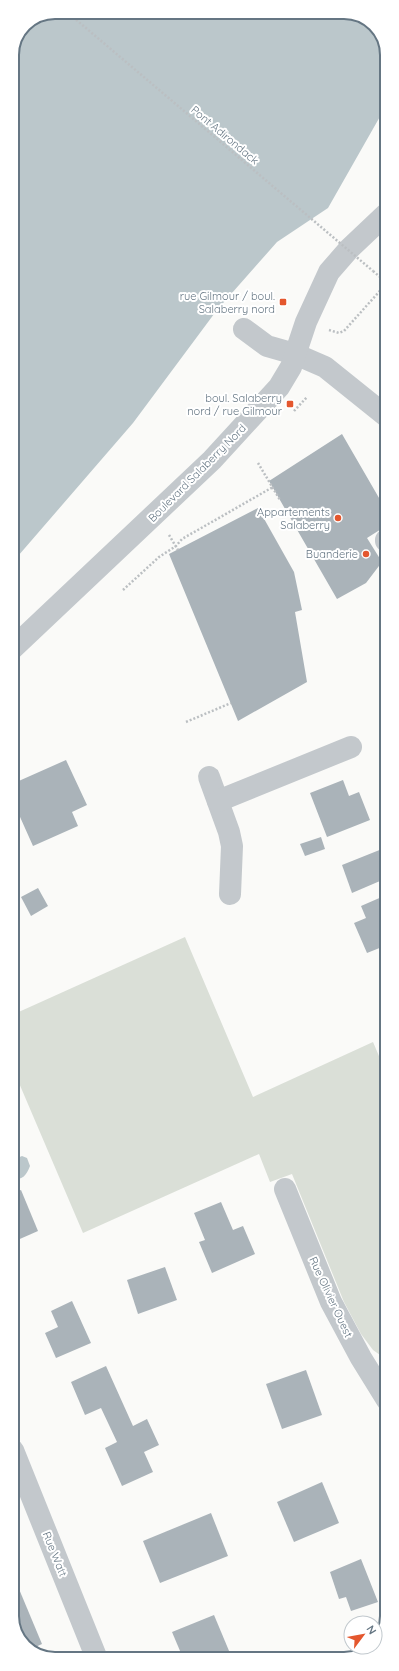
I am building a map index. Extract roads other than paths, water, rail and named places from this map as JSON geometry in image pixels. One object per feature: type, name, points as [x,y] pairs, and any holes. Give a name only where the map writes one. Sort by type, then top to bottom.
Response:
[{"type":"street","name":"Boulevard Salaberry Nord","points":[[19,642],[144,525],[239,432],[279,387],[291,367],[309,315],[329,272],[349,249],[380,220]]},
{"type":"street","points":[[244,329],[267,346],[295,354],[318,363],[335,374],[380,411]]},
{"type":"street","points":[[218,801],[352,747]]},
{"type":"street","points":[[209,777],[230,832],[232,846],[230,894]]},
{"type":"street","name":"Rue Olivier Ouest","points":[[285,1189],[334,1309],[358,1353],[380,1389]]},
{"type":"street","name":"Rue Watt","points":[[19,1465],[94,1652]]},
{"type":"place","name":"rue Gilmour / boul. Salaberry nord","points":[[283,302]]},
{"type":"place","name":"boul. Salaberry nord / rue Gilmour","points":[[290,404]]},
{"type":"place","name":"Appartements Salaberry","points":[[338,518]]},
{"type":"place","name":"Buanderie","points":[[366,554]]}]
